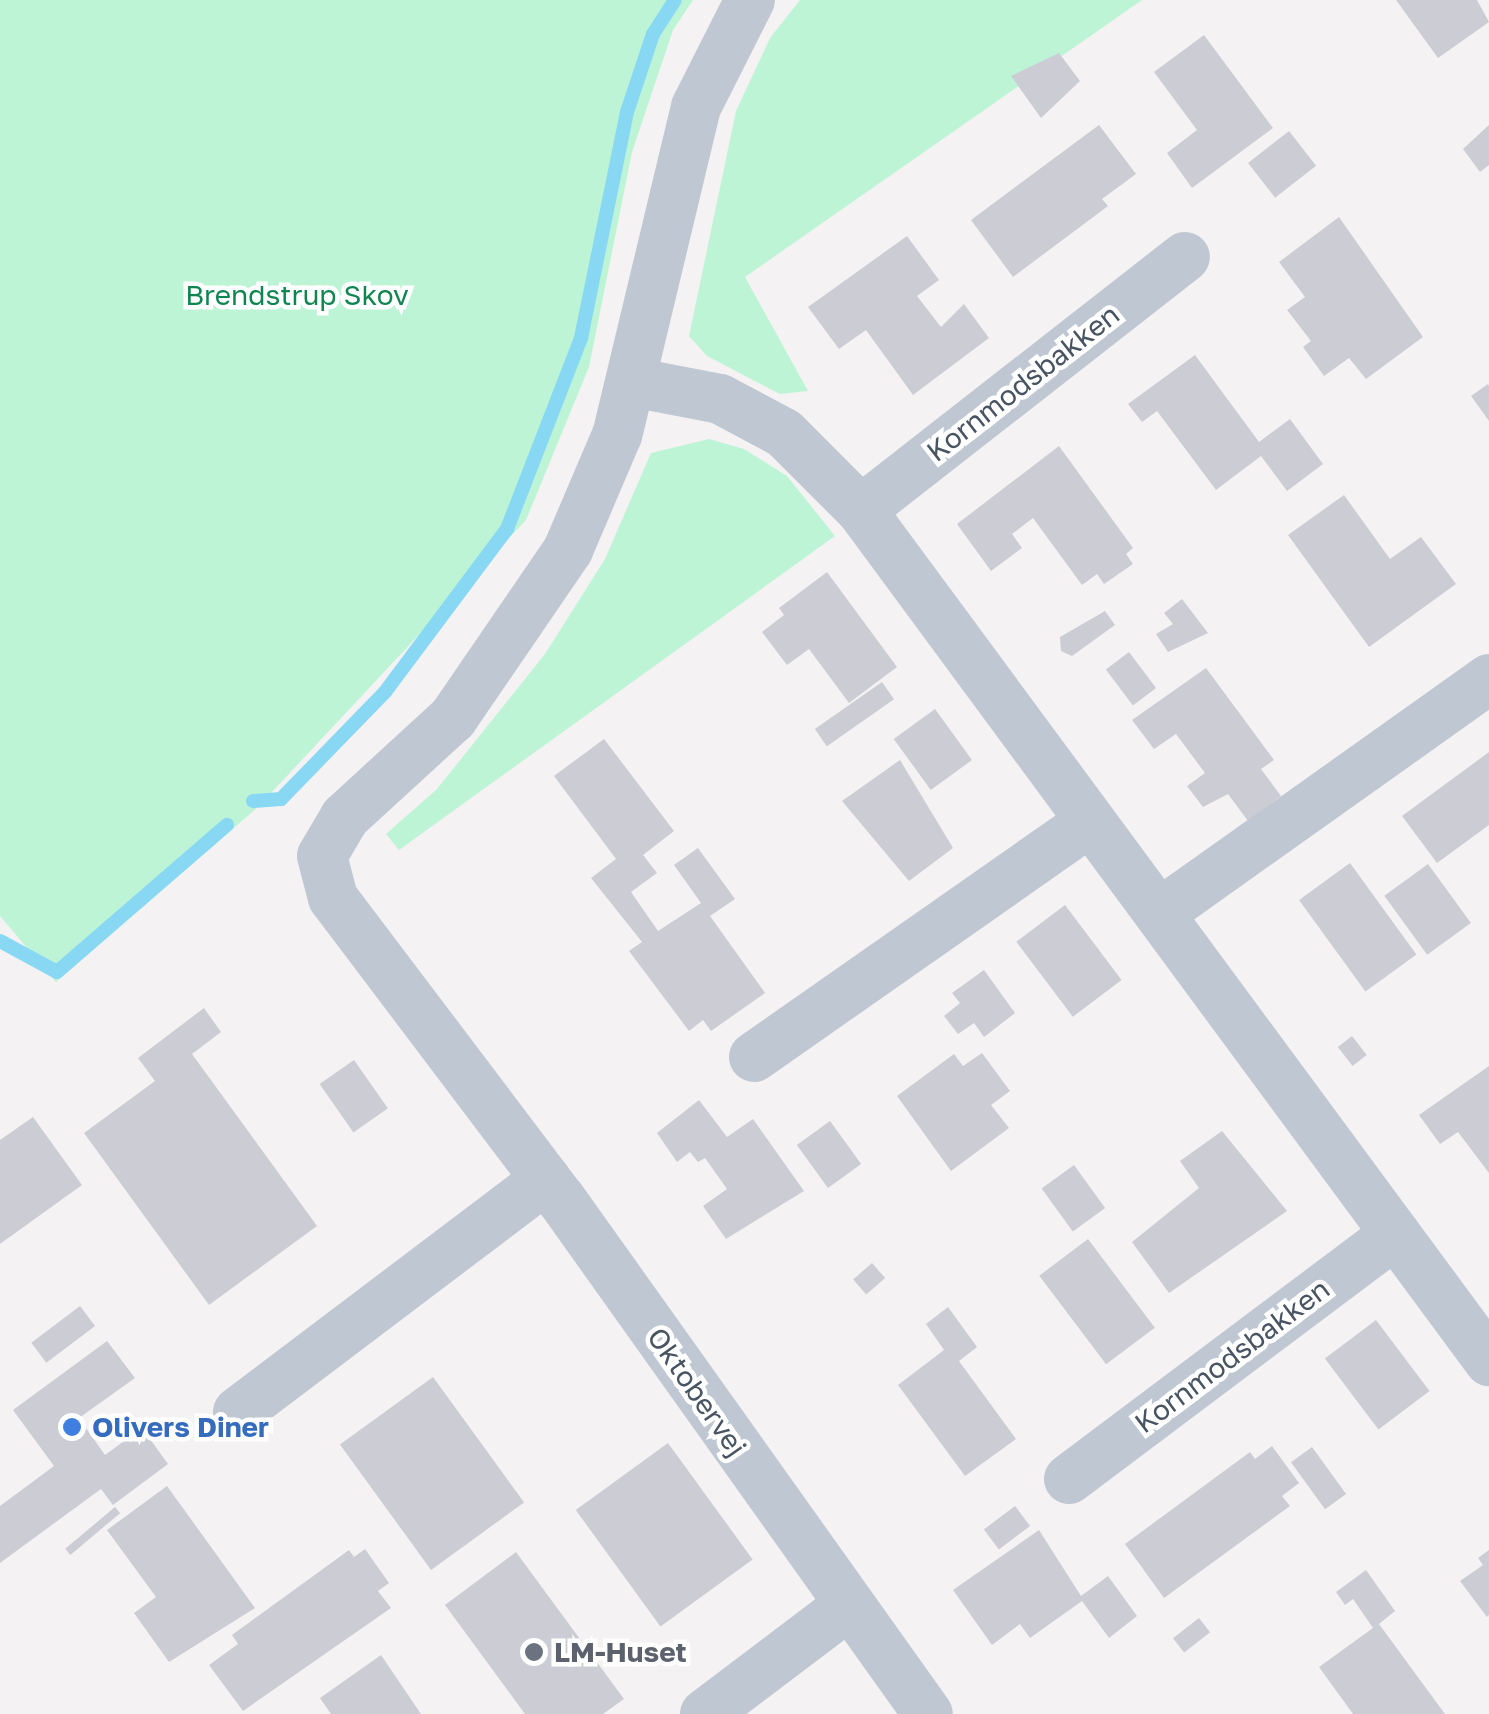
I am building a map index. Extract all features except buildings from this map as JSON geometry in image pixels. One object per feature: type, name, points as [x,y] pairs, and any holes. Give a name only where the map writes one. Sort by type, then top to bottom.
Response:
[{"type":"street","points":[[750,0],[696,107],[632,382],[720,399],[784,433],[861,510],[1087,824],[1160,913],[1396,1234],[1481,1332]]},
{"type":"street","name":"Kornmodsbakken","points":[[861,510],[1185,256]]},
{"type":"street","name":"Oktobervej","points":[[632,382],[618,435],[568,550],[501,653],[453,718],[330,834],[322,856],[334,898],[546,1179],[928,1714]]},
{"type":"street","points":[[1160,913],[1489,679]]},
{"type":"street","points":[[754,1058],[1087,824]]},
{"type":"street","points":[[238,1412],[546,1179]]},
{"type":"street","name":"Kornmodsbakken","points":[[1069,1479],[1396,1234]]},
{"type":"street","points":[[705,1714],[848,1606]]},
{"type":"green space","name":"Brendstrup Skov","points":[[0,0],[693,0],[673,30],[632,152],[589,367],[526,520],[257,808],[56,982],[0,916]]},
{"type":"green space","points":[[800,0],[1142,0],[745,277],[808,391],[780,394],[707,356],[689,336],[736,111],[770,38]]},
{"type":"green space","points":[[709,439],[744,449],[787,476],[835,536],[399,850],[386,834],[437,789],[545,654],[605,559],[651,453]]},
{"type":"waterway","points":[[253,801],[281,799],[385,692],[507,529],[581,338],[627,112],[653,34],[675,0]]},
{"type":"waterway","points":[[0,941],[57,972],[227,825]]},
{"type":"place","name":"Olivers Diner","points":[[72,1427]]},
{"type":"place","name":"LM-Huset","points":[[534,1652]]}]
